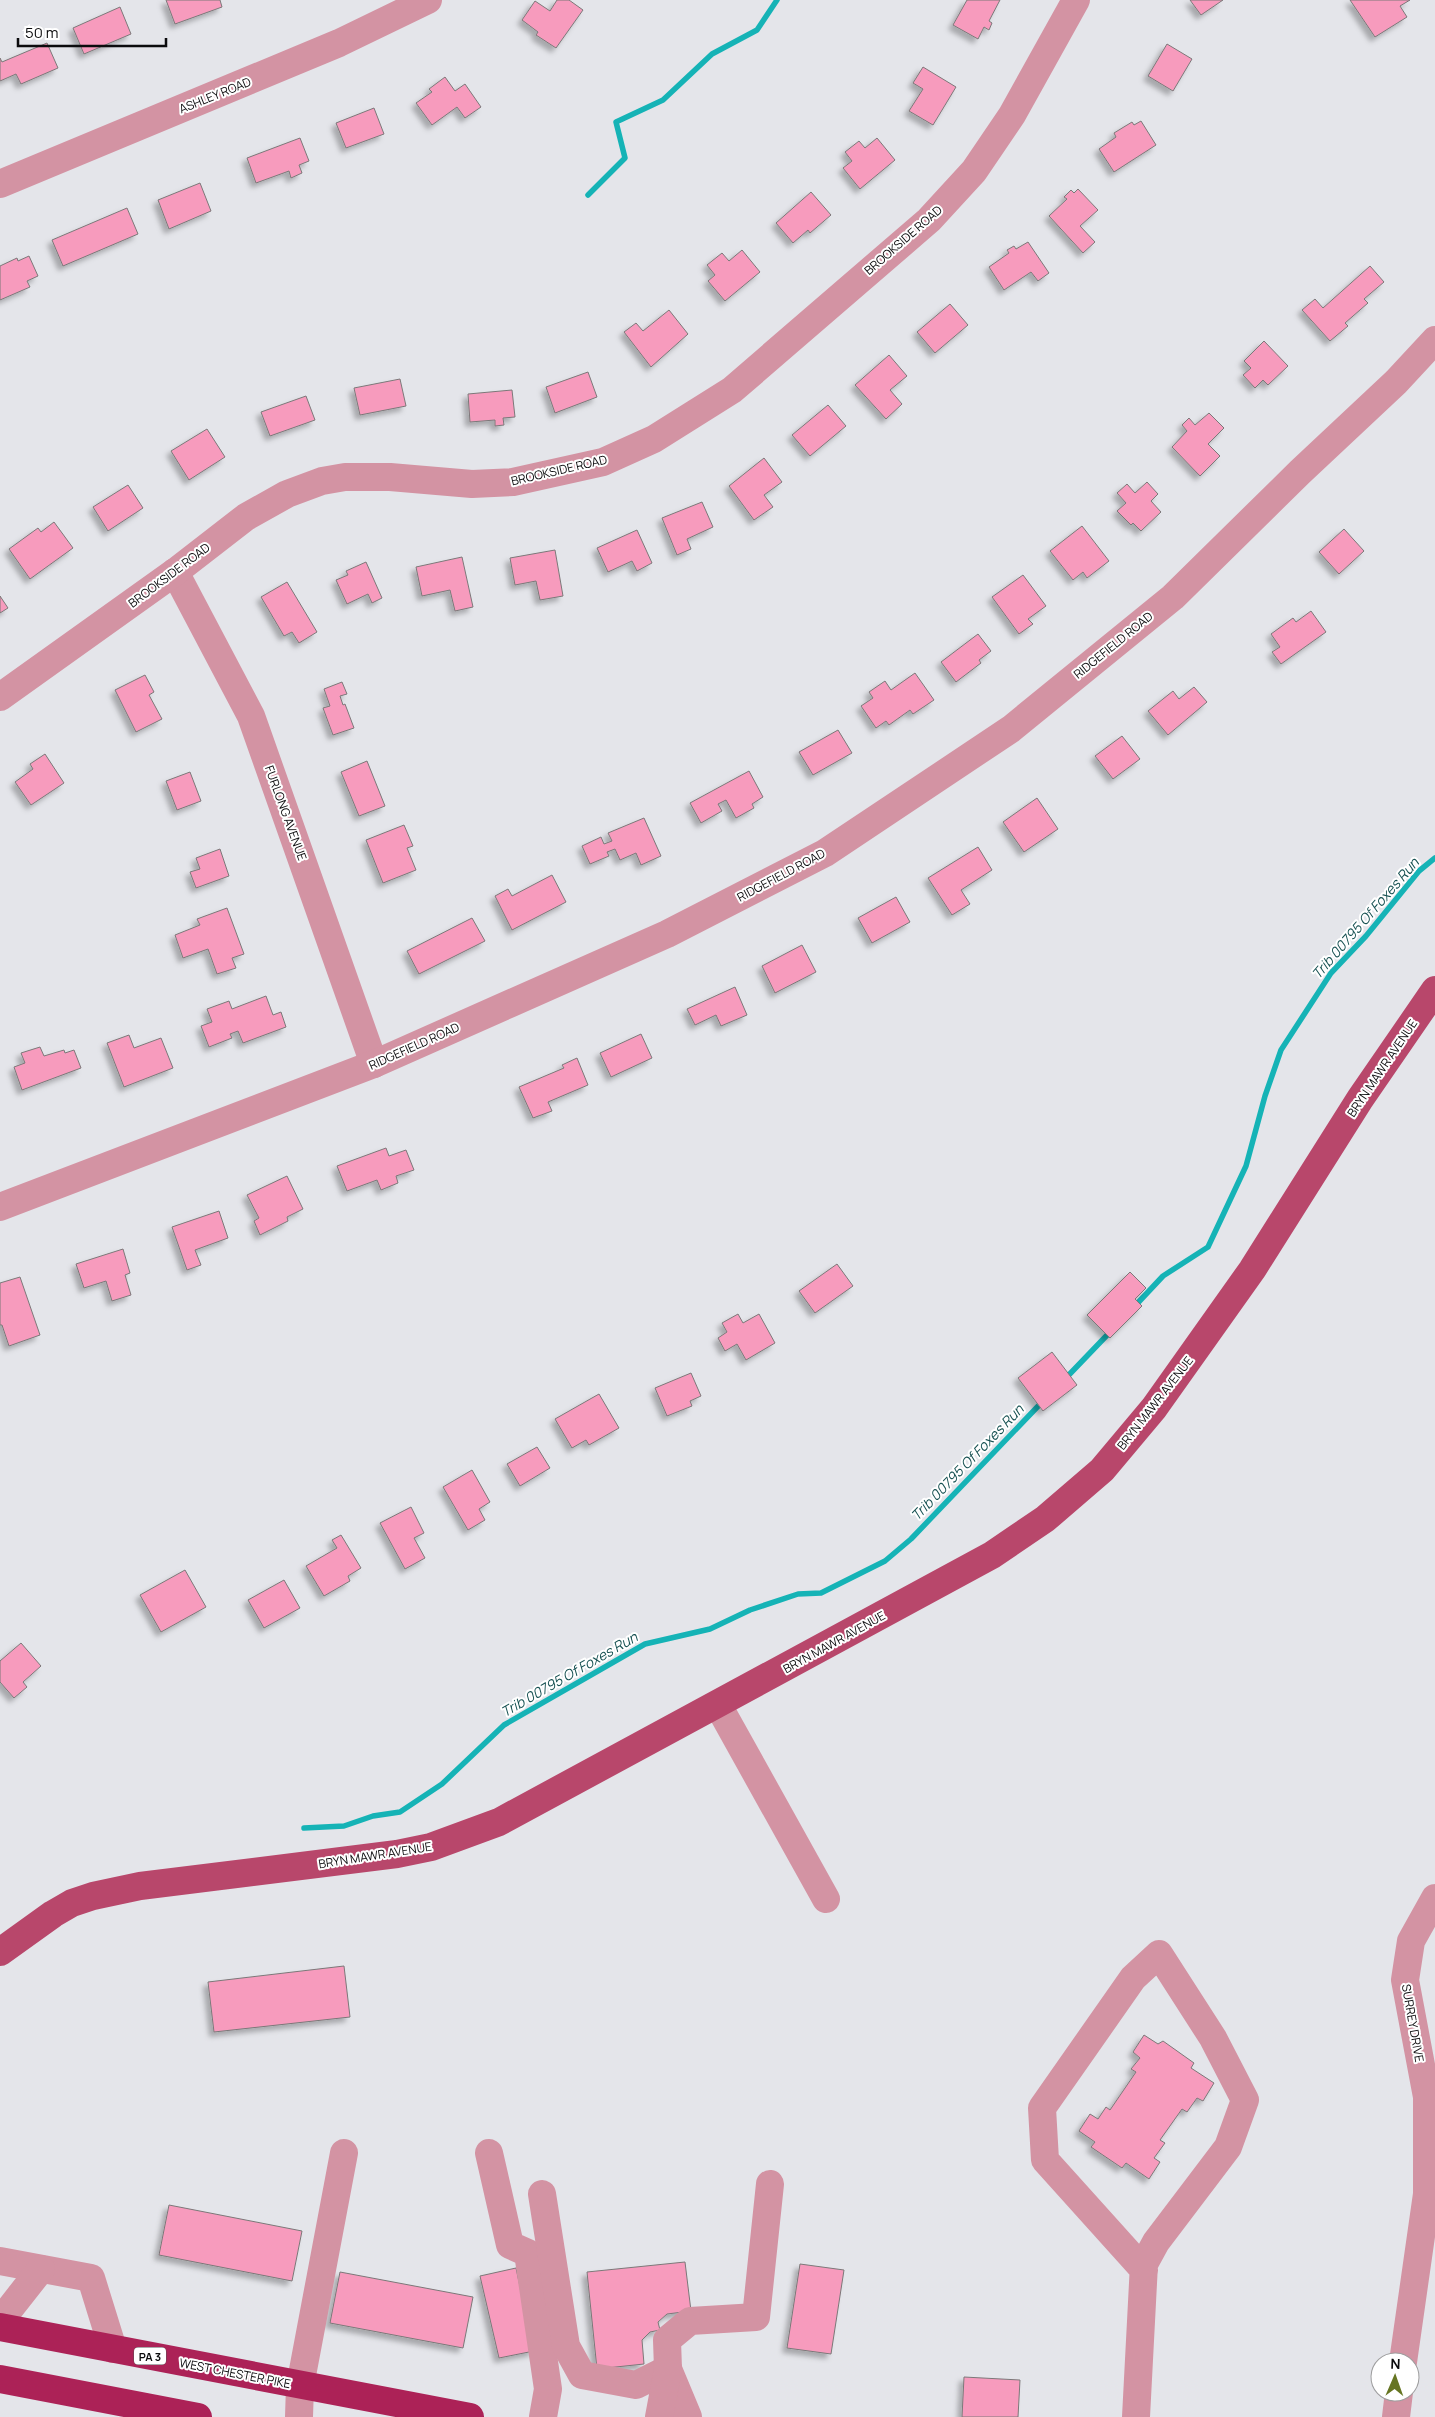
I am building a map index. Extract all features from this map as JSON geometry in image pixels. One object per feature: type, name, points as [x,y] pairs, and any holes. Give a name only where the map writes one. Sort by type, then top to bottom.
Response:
[{"type":"highway","name":"WEST CHESTER PIKE","points":[[0,2327],[300,2386],[470,2417]]},
{"type":"highway","points":[[0,2379],[198,2417]]},
{"type":"main road","name":"BRYN MAWR AVENUE","points":[[0,1952],[53,1914],[72,1903],[93,1896],[140,1886],[398,1854],[431,1847],[464,1836],[531,1807],[992,1555],[1045,1520],[1102,1470],[1154,1408],[1224,1312],[1360,1098],[1435,990]]},
{"type":"street","name":"ASHLEY ROAD","points":[[0,184],[339,44],[428,0]]},
{"type":"street","name":"BROOKSIDE ROAD","points":[[0,697],[175,572],[246,517],[287,494],[322,481],[354,477],[390,477],[472,484],[513,482],[603,462],[654,439],[709,405],[732,390],[928,220],[967,178],[1012,115],[1076,0]]},
{"type":"street","name":"RIDGEFIELD ROAD","points":[[0,1207],[374,1064],[668,934],[825,853],[1012,729],[1173,596],[1300,472],[1396,382],[1435,340]]},
{"type":"street","name":"FURLONG AVENUE","points":[[175,572],[251,716],[374,1064]]},
{"type":"street","points":[[718,1705],[826,1899]]},
{"type":"street","name":"SURREY DRIVE","points":[[1405,2352],[1427,2194],[1431,2097],[1405,1980],[1411,1941],[1435,1898]]},
{"type":"street","points":[[1136,2417],[1144,2270],[1144,2264],[1156,2242],[1228,2147],[1245,2100],[1213,2038],[1159,1954],[1133,1978],[1042,2108],[1045,2160],[1144,2270]]},
{"type":"street","points":[[299,2417],[300,2386],[344,2153]]},
{"type":"street","points":[[489,2153],[510,2245],[528,2254],[548,2389],[543,2417]]},
{"type":"street","points":[[659,2417],[668,2369],[668,2340],[690,2321],[756,2317],[770,2184]]},
{"type":"street","points":[[542,2194],[566,2346],[582,2375],[636,2384],[668,2369]]},
{"type":"street","points":[[0,2261],[91,2278],[113,2349]]},
{"type":"street","points":[[0,2321],[41,2269]]},
{"type":"street","points":[[668,2369],[688,2417]]},
{"type":"street","points":[[1396,2417],[1398,2402]]},
{"type":"building","points":[[166,0],[220,0],[222,7],[175,24]]},
{"type":"building","points":[[557,0],[569,0],[583,10],[556,48],[536,35],[538,32],[522,20],[535,1],[550,11]]},
{"type":"building","points":[[967,0],[1000,0],[989,21],[992,23],[989,30],[984,27],[978,39],[953,25]]},
{"type":"building","points":[[1190,0],[1223,0],[1201,15]]},
{"type":"building","points":[[1350,0],[1410,0],[1400,6],[1407,17],[1375,37]]},
{"type":"building","points":[[120,7],[131,34],[84,54],[73,28]]},
{"type":"building","points":[[47,43],[58,68],[21,84],[16,74],[0,81],[0,58],[2,62]]},
{"type":"building","points":[[1167,44],[1192,59],[1173,91],[1148,76]]},
{"type":"building","points":[[923,67],[956,87],[933,125],[909,111],[923,89],[913,83]]},
{"type":"building","points":[[445,77],[455,91],[465,84],[481,107],[465,118],[457,107],[432,125],[416,103],[432,92],[429,89]]},
{"type":"building","points":[[374,108],[384,134],[346,148],[336,123]]},
{"type":"building","points":[[1141,121],[1156,145],[1114,172],[1099,149],[1116,137],[1114,133],[1132,122],[1134,125]]},
{"type":"building","points":[[300,138],[309,161],[299,165],[302,173],[291,178],[289,171],[256,183],[247,158]]},
{"type":"building","points":[[877,138],[895,160],[860,189],[843,168],[852,161],[845,152],[859,141],[865,148]]},
{"type":"building","points":[[200,183],[211,211],[169,229],[158,200]]},
{"type":"building","points":[[1078,189],[1098,210],[1080,226],[1095,242],[1083,253],[1049,216],[1067,199],[1064,197],[1071,190],[1074,193]]},
{"type":"building","points":[[811,192],[831,215],[810,233],[808,230],[793,243],[776,223]]},
{"type":"building","points":[[127,208],[138,234],[63,266],[52,240]]},
{"type":"building","points":[[1028,242],[1049,273],[1038,281],[1031,272],[1004,290],[989,267],[1009,253],[1007,250],[1014,246],[1016,249]]},
{"type":"building","points":[[742,250],[760,272],[725,301],[708,281],[715,275],[707,265],[722,253],[729,261]]},
{"type":"building","points":[[29,256],[38,276],[27,281],[30,287],[0,300],[0,266],[17,258],[18,261]]},
{"type":"building","points":[[1370,266],[1384,282],[1364,299],[1368,303],[1345,323],[1348,326],[1330,341],[1302,310],[1315,299],[1323,308]]},
{"type":"building","points":[[950,304],[968,325],[935,353],[917,332]]},
{"type":"building","points":[[669,310],[688,334],[651,367],[624,332],[636,323],[643,331]]},
{"type":"building","points":[[1264,341],[1288,366],[1268,385],[1263,380],[1255,388],[1243,375],[1251,368],[1244,361]]},
{"type":"building","points":[[889,355],[907,376],[890,390],[902,404],[886,419],[855,385]]},
{"type":"building","points":[[588,372],[597,397],[555,413],[546,387]]},
{"type":"building","points":[[400,379],[406,406],[360,415],[354,388]]},
{"type":"building","points":[[512,390],[515,417],[503,418],[504,425],[495,426],[495,420],[470,422],[468,394]]},
{"type":"building","points":[[306,396],[315,420],[270,436],[261,412]]},
{"type":"building","points":[[828,405],[846,426],[810,456],[792,435]]},
{"type":"building","points":[[1209,413],[1224,428],[1208,444],[1220,456],[1200,476],[1172,447],[1187,431],[1182,425],[1189,418],[1195,425]]},
{"type":"building","points":[[207,429],[225,457],[189,480],[171,451]]},
{"type":"building","points":[[764,458],[782,482],[764,495],[773,507],[754,520],[729,486]]},
{"type":"building","points":[[1147,482],[1158,494],[1151,501],[1161,512],[1141,531],[1133,523],[1131,525],[1117,511],[1126,503],[1117,493],[1127,484],[1135,493]]},
{"type":"building","points":[[128,485],[143,508],[108,531],[93,507]]},
{"type":"building","points":[[702,502],[713,527],[687,539],[691,549],[677,555],[662,518]]},
{"type":"building","points":[[54,522],[73,548],[30,579],[9,549],[38,528],[41,532]]},
{"type":"building","points":[[1082,526],[1109,561],[1087,578],[1083,572],[1073,580],[1050,551]]},
{"type":"building","points":[[1344,529],[1364,551],[1339,574],[1319,552]]},
{"type":"building","points":[[637,530],[652,563],[637,571],[632,561],[608,572],[597,548]]},
{"type":"building","points":[[555,550],[563,596],[540,600],[536,581],[515,585],[510,558]]},
{"type":"building","points":[[462,557],[473,607],[455,611],[450,590],[422,596],[416,567]]},
{"type":"building","points":[[366,562],[382,598],[372,603],[368,594],[347,604],[336,580],[348,575],[346,571]]},
{"type":"building","points":[[1023,575],[1046,606],[1028,619],[1033,624],[1019,634],[992,597]]},
{"type":"building","points":[[287,582],[317,632],[299,643],[292,632],[284,636],[261,597]]},
{"type":"building","points":[[0,596],[8,608],[0,613]]},
{"type":"building","points":[[1311,611],[1326,632],[1281,664],[1272,652],[1280,647],[1271,634],[1293,618],[1296,622]]},
{"type":"building","points":[[978,634],[991,651],[979,660],[981,663],[956,682],[941,662]]},
{"type":"building","points":[[915,673],[934,700],[913,714],[910,710],[889,725],[886,721],[876,728],[861,706],[873,698],[869,692],[885,681],[891,690]]},
{"type":"building","points":[[145,675],[154,692],[149,695],[162,719],[136,732],[115,690]]},
{"type":"building","points":[[342,682],[347,694],[340,696],[354,728],[333,735],[323,708],[330,706],[324,689]]},
{"type":"building","points":[[1194,687],[1207,702],[1168,735],[1148,711],[1173,691],[1179,699]]},
{"type":"building","points":[[838,730],[852,753],[813,775],[799,752]]},
{"type":"building","points":[[1122,736],[1140,759],[1113,779],[1095,756]]},
{"type":"building","points":[[45,754],[64,783],[31,805],[15,782],[33,769],[30,764]]},
{"type":"building","points":[[367,761],[385,806],[359,816],[341,772]]},
{"type":"building","points":[[749,771],[763,797],[752,804],[754,808],[736,818],[726,800],[718,804],[722,811],[701,823],[690,803]]},
{"type":"building","points":[[190,772],[201,801],[177,810],[166,781]]},
{"type":"building","points":[[1037,798],[1058,829],[1024,852],[1003,822]]},
{"type":"building","points":[[644,818],[661,856],[641,865],[636,853],[620,860],[615,849],[607,852],[609,856],[590,864],[582,846],[601,837],[604,844],[612,841],[608,833]]},
{"type":"building","points":[[404,825],[413,846],[407,848],[416,870],[383,883],[366,840]]},
{"type":"building","points":[[978,847],[992,870],[961,890],[970,904],[952,915],[928,878]]},
{"type":"building","points":[[220,849],[229,876],[196,888],[190,872],[200,869],[196,858]]},
{"type":"building","points":[[552,875],[566,902],[512,930],[495,896],[508,889],[512,896]]},
{"type":"building","points":[[896,897],[910,922],[872,943],[858,918]]},
{"type":"building","points":[[227,908],[244,954],[232,958],[236,968],[217,974],[208,949],[183,958],[175,935],[200,925],[197,919]]},
{"type":"building","points":[[472,918],[485,941],[419,974],[407,951]]},
{"type":"building","points":[[802,945],[816,972],[775,993],[762,966]]},
{"type":"building","points":[[735,987],[747,1015],[721,1026],[716,1015],[695,1025],[687,1009]]},
{"type":"building","points":[[266,996],[273,1015],[281,1012],[286,1027],[243,1043],[238,1031],[230,1034],[232,1038],[209,1047],[201,1026],[212,1022],[207,1009],[229,1001],[232,1009]]},
{"type":"building","points":[[641,1034],[652,1058],[611,1077],[600,1053]]},
{"type":"building","points":[[129,1035],[134,1048],[161,1038],[173,1068],[124,1087],[107,1043]]},
{"type":"building","points":[[40,1047],[44,1056],[64,1050],[65,1053],[74,1050],[81,1068],[22,1090],[14,1067],[25,1063],[21,1053]]},
{"type":"building","points":[[577,1058],[588,1085],[548,1102],[552,1111],[533,1118],[519,1087],[564,1068],[562,1065]]},
{"type":"building","points":[[386,1148],[389,1156],[406,1150],[414,1170],[396,1176],[398,1183],[381,1190],[377,1180],[347,1191],[337,1166]]},
{"type":"building","points":[[287,1176],[303,1209],[287,1217],[288,1221],[260,1235],[254,1221],[259,1218],[247,1195]]},
{"type":"building","points":[[219,1211],[228,1238],[195,1250],[201,1265],[187,1270],[172,1227]]},
{"type":"building","points":[[123,1249],[130,1273],[125,1275],[131,1295],[112,1301],[106,1281],[84,1288],[76,1264]]},
{"type":"building","points":[[837,1264],[853,1286],[815,1313],[799,1291]]},
{"type":"building","points":[[1130,1272],[1146,1288],[1135,1299],[1142,1306],[1110,1338],[1087,1315]]},
{"type":"building","points":[[20,1277],[40,1335],[9,1346],[2,1325],[0,1325],[0,1283]]},
{"type":"building","points":[[738,1314],[743,1323],[759,1314],[775,1343],[746,1360],[737,1344],[725,1351],[718,1338],[727,1332],[722,1323]]},
{"type":"building","points":[[1052,1352],[1077,1385],[1043,1411],[1018,1378]]},
{"type":"building","points":[[691,1373],[701,1396],[690,1401],[692,1406],[667,1416],[655,1388]]},
{"type":"building","points":[[599,1394],[619,1428],[589,1445],[586,1440],[572,1448],[555,1419]]},
{"type":"building","points":[[537,1447],[550,1468],[520,1486],[507,1464]]},
{"type":"building","points":[[472,1470],[490,1502],[479,1509],[485,1520],[468,1530],[443,1487]]},
{"type":"building","points":[[411,1507],[424,1533],[414,1538],[425,1558],[405,1569],[380,1523]]},
{"type":"building","points":[[341,1535],[361,1568],[348,1576],[350,1581],[324,1596],[306,1566],[337,1548],[332,1540]]},
{"type":"building","points":[[185,1570],[206,1607],[161,1632],[140,1595]]},
{"type":"building","points":[[284,1580],[300,1608],[264,1628],[248,1600]]},
{"type":"building","points":[[21,1643],[41,1666],[23,1682],[27,1687],[14,1698],[0,1682],[0,1661]]},
{"type":"building","points":[[344,1966],[350,2017],[214,2032],[208,1982]]},
{"type":"building","points":[[1144,2035],[1158,2044],[1163,2041],[1194,2063],[1191,2068],[1214,2083],[1203,2101],[1197,2098],[1187,2112],[1182,2109],[1160,2140],[1165,2143],[1154,2158],[1160,2162],[1149,2179],[1126,2163],[1122,2168],[1091,2147],[1095,2142],[1079,2131],[1090,2114],[1098,2119],[1106,2107],[1110,2110],[1136,2072],[1131,2069],[1140,2058],[1133,2052]]},
{"type":"building","points":[[169,2205],[302,2231],[292,2281],[159,2255]]},
{"type":"building","points":[[685,2262],[691,2311],[667,2314],[658,2322],[660,2330],[650,2332],[642,2340],[644,2364],[597,2369],[587,2272]]},
{"type":"building","points":[[800,2264],[844,2270],[831,2354],[787,2348]]},
{"type":"building","points":[[516,2268],[534,2351],[499,2358],[480,2276]]},
{"type":"building","points":[[340,2272],[473,2297],[463,2348],[330,2323]]},
{"type":"building","points":[[964,2377],[1020,2380],[1018,2417],[962,2417]]},
{"type":"waterway","points":[[588,195],[625,158],[616,122],[663,100],[712,54],[757,30],[777,0]]},
{"type":"waterway","name":"Trib 00795 Of Foxes Run","points":[[1133,1308],[1163,1276],[1208,1247],[1246,1166],[1265,1096],[1281,1050],[1331,973],[1366,936],[1419,871],[1435,858]]},
{"type":"waterway","name":"Trib 00795 Of Foxes Run","points":[[1064,1380],[1111,1331]]},
{"type":"waterway","name":"Trib 00795 Of Foxes Run","points":[[304,1828],[344,1826],[373,1816],[400,1812],[442,1784],[504,1725],[645,1644],[710,1629],[750,1610],[798,1594],[821,1593],[885,1561],[911,1539],[1043,1401]]}]
